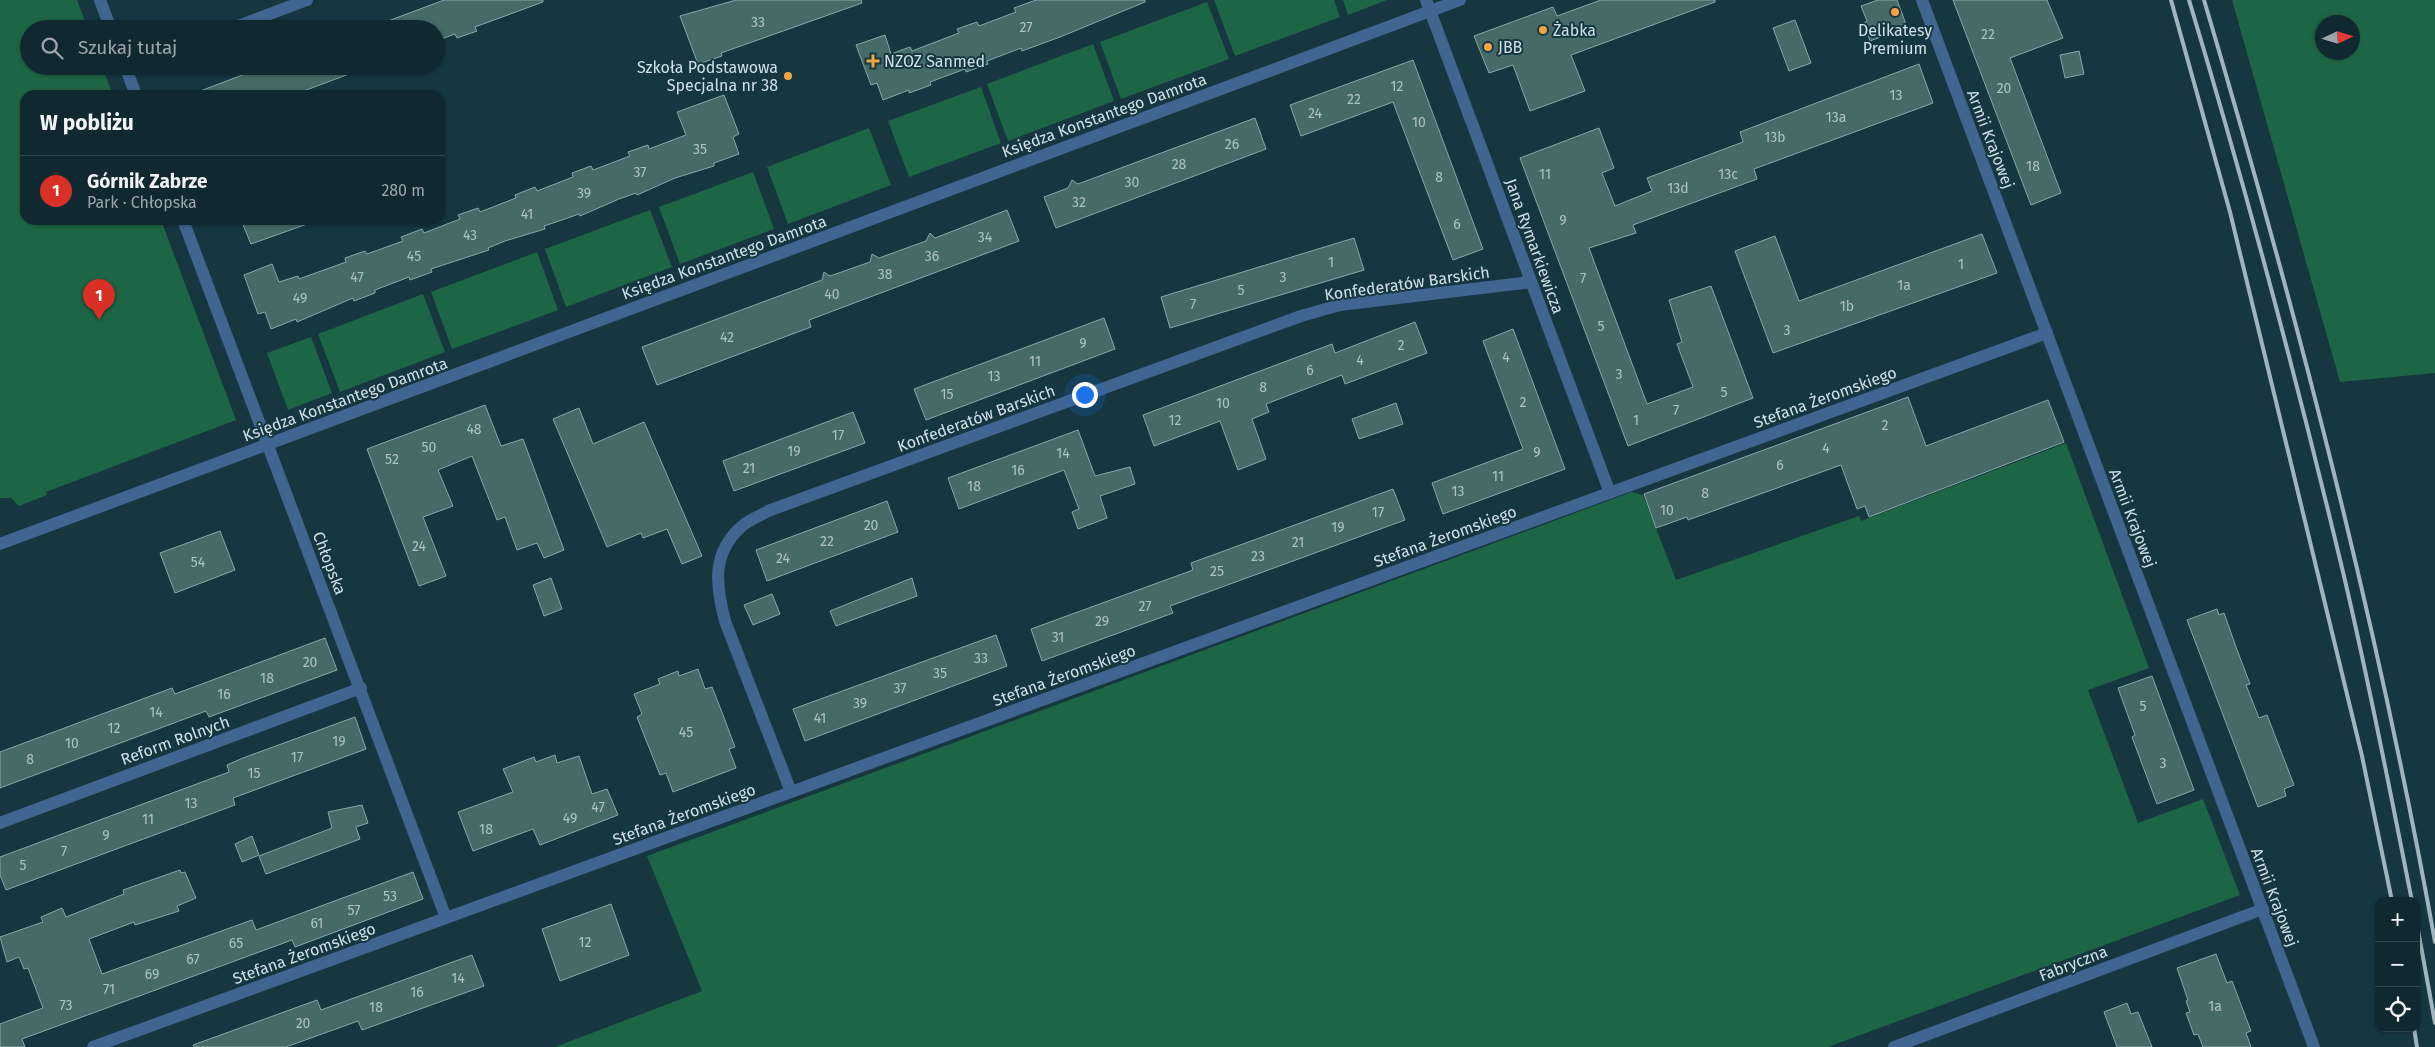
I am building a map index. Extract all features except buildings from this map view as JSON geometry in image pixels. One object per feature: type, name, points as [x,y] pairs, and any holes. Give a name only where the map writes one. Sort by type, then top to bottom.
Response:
[{"type":"street","points":[[100,0],[107,20]]},
{"type":"street","points":[[254,20],[307,0]]},
{"type":"street","name":"Księdza Konstantego Damrota","points":[[0,544],[268,445],[1428,6],[1460,0]]},
{"type":"street","name":"Armii Krajowej","points":[[1922,0],[2314,1047]]},
{"type":"street","name":"Jana Rymarkiewicza","points":[[1428,6],[1610,493]]},
{"type":"street","points":[[130,75],[134,90]]},
{"type":"street","name":"Chłopska","points":[[185,225],[361,688],[446,918]]},
{"type":"street","name":"Konfederatów Barskich","points":[[791,792],[725,621],[718,596],[717,571],[726,544],[742,526],[768,511],[1301,316],[1340,305],[1531,282]]},
{"type":"street","name":"Stefana Żeromskiego","points":[[93,1047],[2047,333]]},
{"type":"street","name":"Reform Rolnych","points":[[0,823],[361,688]]},
{"type":"street","name":"Fabryczna","points":[[1894,1047],[2263,909]]},
{"type":"green space","points":[[0,0],[77,0],[85,20],[20,20],[20,75],[105,75],[111,90],[20,90],[20,225],[163,225],[236,420],[46,492],[47,495],[19,506],[11,498],[0,498]]},
{"type":"green space","points":[[1214,0],[1334,0],[1340,17],[1235,56]]},
{"type":"green space","points":[[1343,0],[1387,0],[1348,15]]},
{"type":"green space","points":[[2232,0],[2435,0],[2435,373],[2340,382]]},
{"type":"green space","points":[[1207,2],[1229,59],[1121,99],[1100,42]]},
{"type":"green space","points":[[1093,44],[1114,101],[1008,141],[987,84]]},
{"type":"green space","points":[[981,87],[1001,143],[909,177],[888,121]]},
{"type":"green space","points":[[869,128],[891,185],[788,224],[767,167]]},
{"type":"green space","points":[[753,172],[774,229],[680,264],[659,207]]},
{"type":"green space","points":[[650,210],[672,267],[566,307],[545,249]]},
{"type":"green space","points":[[537,252],[558,310],[452,349],[431,292]]},
{"type":"green space","points":[[423,294],[445,352],[340,392],[318,334]]},
{"type":"green space","points":[[311,337],[332,393],[288,410],[267,353]]},
{"type":"green space","points":[[2066,443],[2149,668],[2088,690],[2138,823],[2203,799],[2240,895],[1828,1047],[555,1047],[702,991],[647,856],[1632,492],[1643,495],[1676,580],[1859,516],[1861,521]]},
{"type":"railway","points":[[2171,0],[2230,212],[2362,756],[2391,897]]},
{"type":"railway","points":[[2189,0],[2251,213],[2326,500],[2362,654],[2411,897]]},
{"type":"railway","points":[[2204,0],[2271,233],[2333,468],[2388,704],[2435,942]]},
{"type":"railway","points":[[2420,941],[2435,1023]]},
{"type":"railway","points":[[2415,1032],[2417,1047]]},
{"type":"place","name":"Delikatesy Premium","points":[[1895,12]]},
{"type":"place","name":"Żabka","points":[[1543,30]]},
{"type":"place","name":"JBB","points":[[1488,47]]},
{"type":"place","name":"NZOZ Sanmed","points":[[873,61]]},
{"type":"place","name":"Szkoła Podstawowa Specjalna nr 38","points":[[788,76]]},
{"type":"place","name":"Górnik Zabrze","points":[[99,320]]}]
